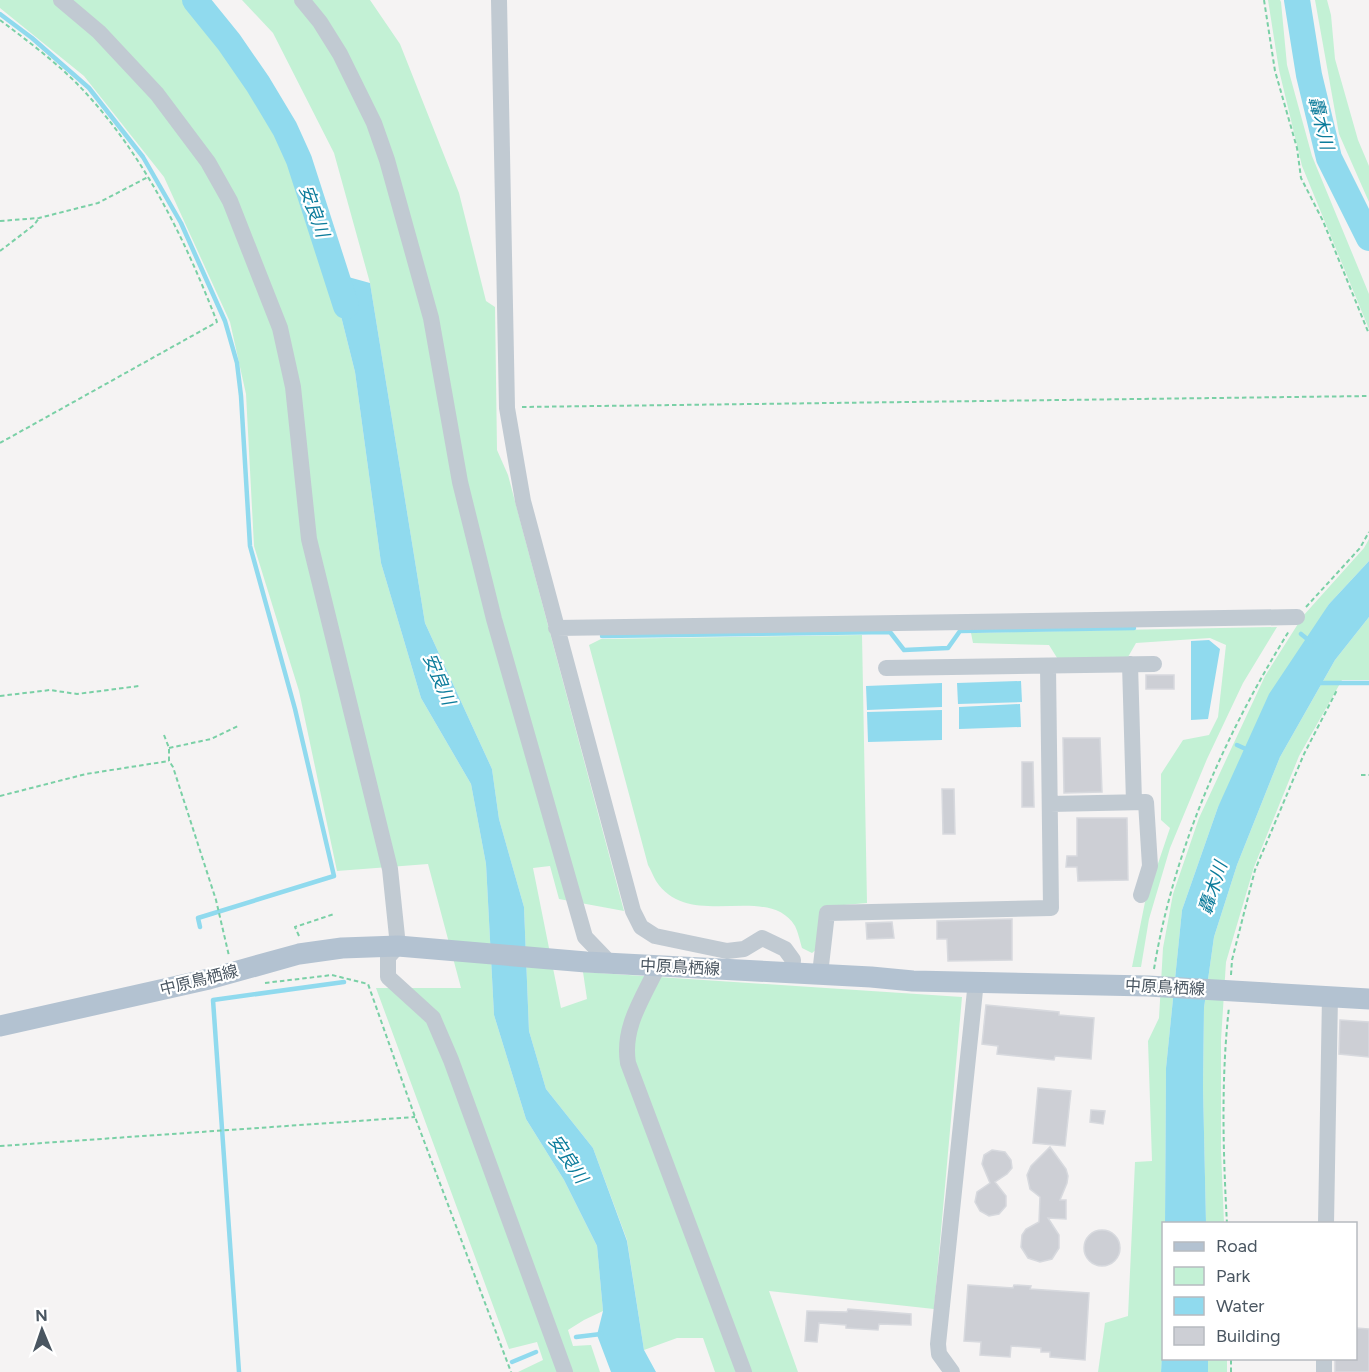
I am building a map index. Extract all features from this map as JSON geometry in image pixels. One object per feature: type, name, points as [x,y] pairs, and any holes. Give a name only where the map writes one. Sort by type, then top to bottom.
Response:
[{"type":"main road","name":"中原鳥栖線","points":[[0,1026],[210,979],[299,954],[342,948],[406,947],[586,962],[913,981],[1152,986],[1369,999]]},
{"type":"street","points":[[62,0],[99,32],[158,94],[208,162],[230,201],[280,328],[293,387],[309,539],[390,868],[406,947],[388,957],[388,977],[433,1018],[459,1082],[565,1372]]},
{"type":"street","points":[[302,0],[320,22],[340,54],[374,123],[387,160],[431,318],[460,482],[494,619],[585,937],[610,963]]},
{"type":"street","points":[[499,0],[507,408],[524,501],[633,911],[641,927],[655,936],[727,951],[744,949],[762,938],[785,949],[793,960],[792,973]]},
{"type":"street","points":[[556,628],[1297,617]]},
{"type":"street","points":[[1130,664],[1134,802]]},
{"type":"street","points":[[886,668],[1154,664]]},
{"type":"street","points":[[820,975],[827,913],[1051,908],[1048,666]]},
{"type":"street","points":[[1050,804],[1146,802],[1149,866],[1141,895]]},
{"type":"street","points":[[658,966],[630,1025],[625,1047],[628,1063],[744,1372]]},
{"type":"street","points":[[952,1372],[939,1354],[938,1344],[976,981]]},
{"type":"street","points":[[1326,1222],[1330,996]]},
{"type":"path","points":[[1264,0],[1275,71],[1297,148],[1301,178],[1323,221],[1369,334]]},
{"type":"path","points":[[0,20],[31,43],[84,91],[118,133],[148,177],[198,274],[217,322],[0,443]]},
{"type":"path","points":[[0,221],[39,218],[98,203],[148,177]]},
{"type":"path","points":[[0,251],[34,225],[39,218]]},
{"type":"path","points":[[507,408],[1369,396]]},
{"type":"path","points":[[1152,986],[1169,894],[1212,772],[1260,678],[1297,617],[1360,548],[1369,532]]},
{"type":"path","points":[[0,696],[50,690],[77,694],[106,692],[139,686]]},
{"type":"path","points":[[1227,1222],[1223,1147],[1226,990],[1232,960],[1255,870],[1304,754],[1337,690]]},
{"type":"path","points":[[169,748],[210,739],[238,726]]},
{"type":"path","points":[[164,735],[169,748],[169,760],[216,900],[229,959]]},
{"type":"path","points":[[0,796],[86,774],[169,760]]},
{"type":"path","points":[[1361,775],[1369,775]]},
{"type":"path","points":[[299,936],[295,927],[334,914]]},
{"type":"path","points":[[260,983],[332,975],[368,984],[415,1117],[511,1372]]},
{"type":"path","points":[[0,1146],[415,1117]]},
{"type":"green space","points":[[0,0],[187,0],[285,144],[330,272],[355,372],[381,563],[421,698],[471,784],[486,864],[494,1015],[526,1119],[564,1180],[597,1246],[603,1311],[568,1330],[573,1346],[591,1345],[600,1372],[518,1372],[543,1360],[537,1342],[509,1349],[376,988],[461,988],[428,864],[337,871],[299,691],[254,546],[246,394],[230,322],[164,177],[84,76],[0,8]]},
{"type":"green space","points":[[242,0],[370,0],[400,44],[459,193],[486,301],[495,307],[497,450],[508,475],[624,911],[559,899],[550,866],[533,868],[561,1008],[587,999],[583,972],[962,997],[934,1309],[769,1291],[798,1372],[715,1372],[703,1338],[677,1338],[644,1350],[627,1240],[593,1148],[546,1089],[529,1031],[524,907],[499,819],[492,769],[425,623],[370,283],[334,153],[273,33]]},
{"type":"green space","points":[[1268,0],[1280,0],[1281,2],[1287,65],[1312,156],[1369,294],[1369,329],[1302,166],[1279,70]]},
{"type":"green space","points":[[1315,0],[1327,0],[1331,15],[1335,59],[1358,140],[1369,166],[1369,202],[1339,134]]},
{"type":"green space","points":[[1369,539],[1369,561],[1329,604],[1218,807],[1182,910],[1166,1068],[1161,1372],[1098,1372],[1105,1323],[1128,1316],[1135,1162],[1152,1161],[1148,1041],[1159,1018],[1163,948],[1173,894],[1199,818],[1265,676],[1303,616],[1364,548]]},
{"type":"green space","points":[[1369,617],[1369,680],[1342,680],[1299,756],[1254,867],[1226,962],[1221,1040],[1221,1151],[1224,1222],[1206,1222],[1204,1008],[1214,937],[1237,865],[1280,757],[1335,660]]},
{"type":"green space","points":[[1277,627],[1243,683],[1207,759],[1170,848],[1149,919],[1141,967],[1132,967],[1145,902],[1170,828],[1161,820],[1161,774],[1183,740],[1209,735],[1218,717],[1226,645],[1210,638],[1136,643],[1128,657],[1059,661],[1049,645],[973,643],[971,633]]},
{"type":"green space","points":[[862,635],[867,903],[821,907],[817,949],[812,953],[802,948],[795,926],[783,914],[767,908],[688,903],[670,896],[656,881],[648,865],[589,645],[601,639]]},
{"type":"green space","points":[[1208,1360],[1227,1360],[1227,1372],[1208,1372]]},
{"type":"water","points":[[330,272],[370,283],[425,623],[492,769],[499,819],[524,907],[529,1031],[546,1089],[593,1148],[627,1241],[644,1350],[656,1372],[611,1372],[597,1335],[603,1311],[597,1246],[564,1180],[526,1119],[494,1015],[486,864],[471,784],[421,698],[381,563],[355,372]]},
{"type":"water","points":[[1369,561],[1369,617],[1335,660],[1280,757],[1237,865],[1214,937],[1204,1008],[1206,1222],[1165,1222],[1166,1068],[1182,910],[1218,807],[1269,694],[1329,604]]},
{"type":"water","points":[[1209,640],[1220,649],[1208,719],[1191,720],[1191,641]]},
{"type":"water","points":[[1021,681],[1022,702],[958,704],[957,683]]},
{"type":"water","points":[[942,683],[942,707],[867,710],[866,686]]},
{"type":"water","points":[[1020,704],[1021,727],[959,729],[959,707]]},
{"type":"water","points":[[942,710],[942,740],[868,742],[867,712]]},
{"type":"water","points":[[1162,1356],[1162,1360],[1208,1360],[1208,1372],[1161,1372]]},
{"type":"building","points":[[1146,675],[1174,675],[1174,689],[1146,689]]},
{"type":"building","points":[[1063,738],[1100,738],[1102,792],[1064,793]]},
{"type":"building","points":[[1022,762],[1033,762],[1034,807],[1022,807]]},
{"type":"building","points":[[942,789],[954,789],[955,834],[943,834]]},
{"type":"building","points":[[1077,818],[1127,818],[1128,880],[1078,881],[1077,867],[1066,867],[1067,856],[1077,856]]},
{"type":"building","points":[[1012,919],[1012,960],[948,961],[947,939],[937,939],[937,921]]},
{"type":"building","points":[[892,922],[894,938],[867,939],[866,923]]},
{"type":"building","points":[[986,1005],[1094,1018],[1091,1059],[1055,1056],[1054,1060],[997,1054],[998,1046],[982,1044]]},
{"type":"building","points":[[1340,1020],[1369,1022],[1369,1057],[1339,1054]]},
{"type":"building","points":[[1038,1088],[1071,1091],[1065,1146],[1033,1143]]},
{"type":"building","points":[[1091,1110],[1105,1111],[1103,1124],[1090,1122]]},
{"type":"building","points":[[1050,1147],[1066,1169],[1068,1176],[1060,1200],[1066,1200],[1066,1219],[1048,1218],[1059,1235],[1059,1248],[1052,1259],[1040,1262],[1028,1258],[1021,1247],[1022,1235],[1026,1229],[1039,1222],[1040,1197],[1030,1189],[1027,1175],[1031,1166]]},
{"type":"building","points":[[992,1150],[1005,1152],[1011,1160],[1012,1168],[995,1182],[1006,1196],[1006,1206],[999,1214],[989,1216],[980,1211],[975,1202],[977,1192],[990,1183],[982,1164],[984,1155]]},
{"type":"building","points":[[1102,1230],[1115,1235],[1120,1248],[1115,1261],[1102,1266],[1089,1261],[1084,1248],[1089,1235]]},
{"type":"building","points":[[968,1285],[1013,1288],[1014,1285],[1031,1286],[1030,1289],[1089,1293],[1085,1360],[1050,1357],[1050,1352],[1041,1352],[1041,1348],[1011,1346],[1010,1357],[980,1355],[981,1342],[964,1341]]},
{"type":"building","points":[[848,1309],[911,1314],[911,1325],[879,1324],[878,1330],[819,1323],[817,1342],[805,1341],[807,1311],[847,1312]]},
{"type":"building","points":[[1357,1328],[1369,1329],[1369,1372],[1335,1372],[1335,1360],[1357,1360]]},
{"type":"waterway","name":"安良川","points":[[195,0],[229,42],[285,129],[299,160],[346,306]]},
{"type":"waterway","name":"轟木川","points":[[1297,0],[1309,75],[1329,158],[1369,238]]},
{"type":"waterway","points":[[0,14],[32,38],[89,88],[143,157],[181,223],[225,321],[237,363],[250,546],[295,709],[334,876],[198,918],[200,927]]},
{"type":"waterway","points":[[602,636],[890,632],[904,650],[948,648],[960,631],[1134,628]]},
{"type":"waterway","points":[[1301,634],[1311,642]]},
{"type":"waterway","points":[[1318,683],[1369,683]]},
{"type":"waterway","points":[[1237,745],[1248,750]]},
{"type":"waterway","points":[[239,1372],[213,1000],[344,982]]},
{"type":"waterway","points":[[576,1337],[601,1334]]},
{"type":"waterway","points":[[512,1362],[536,1352]]}]
